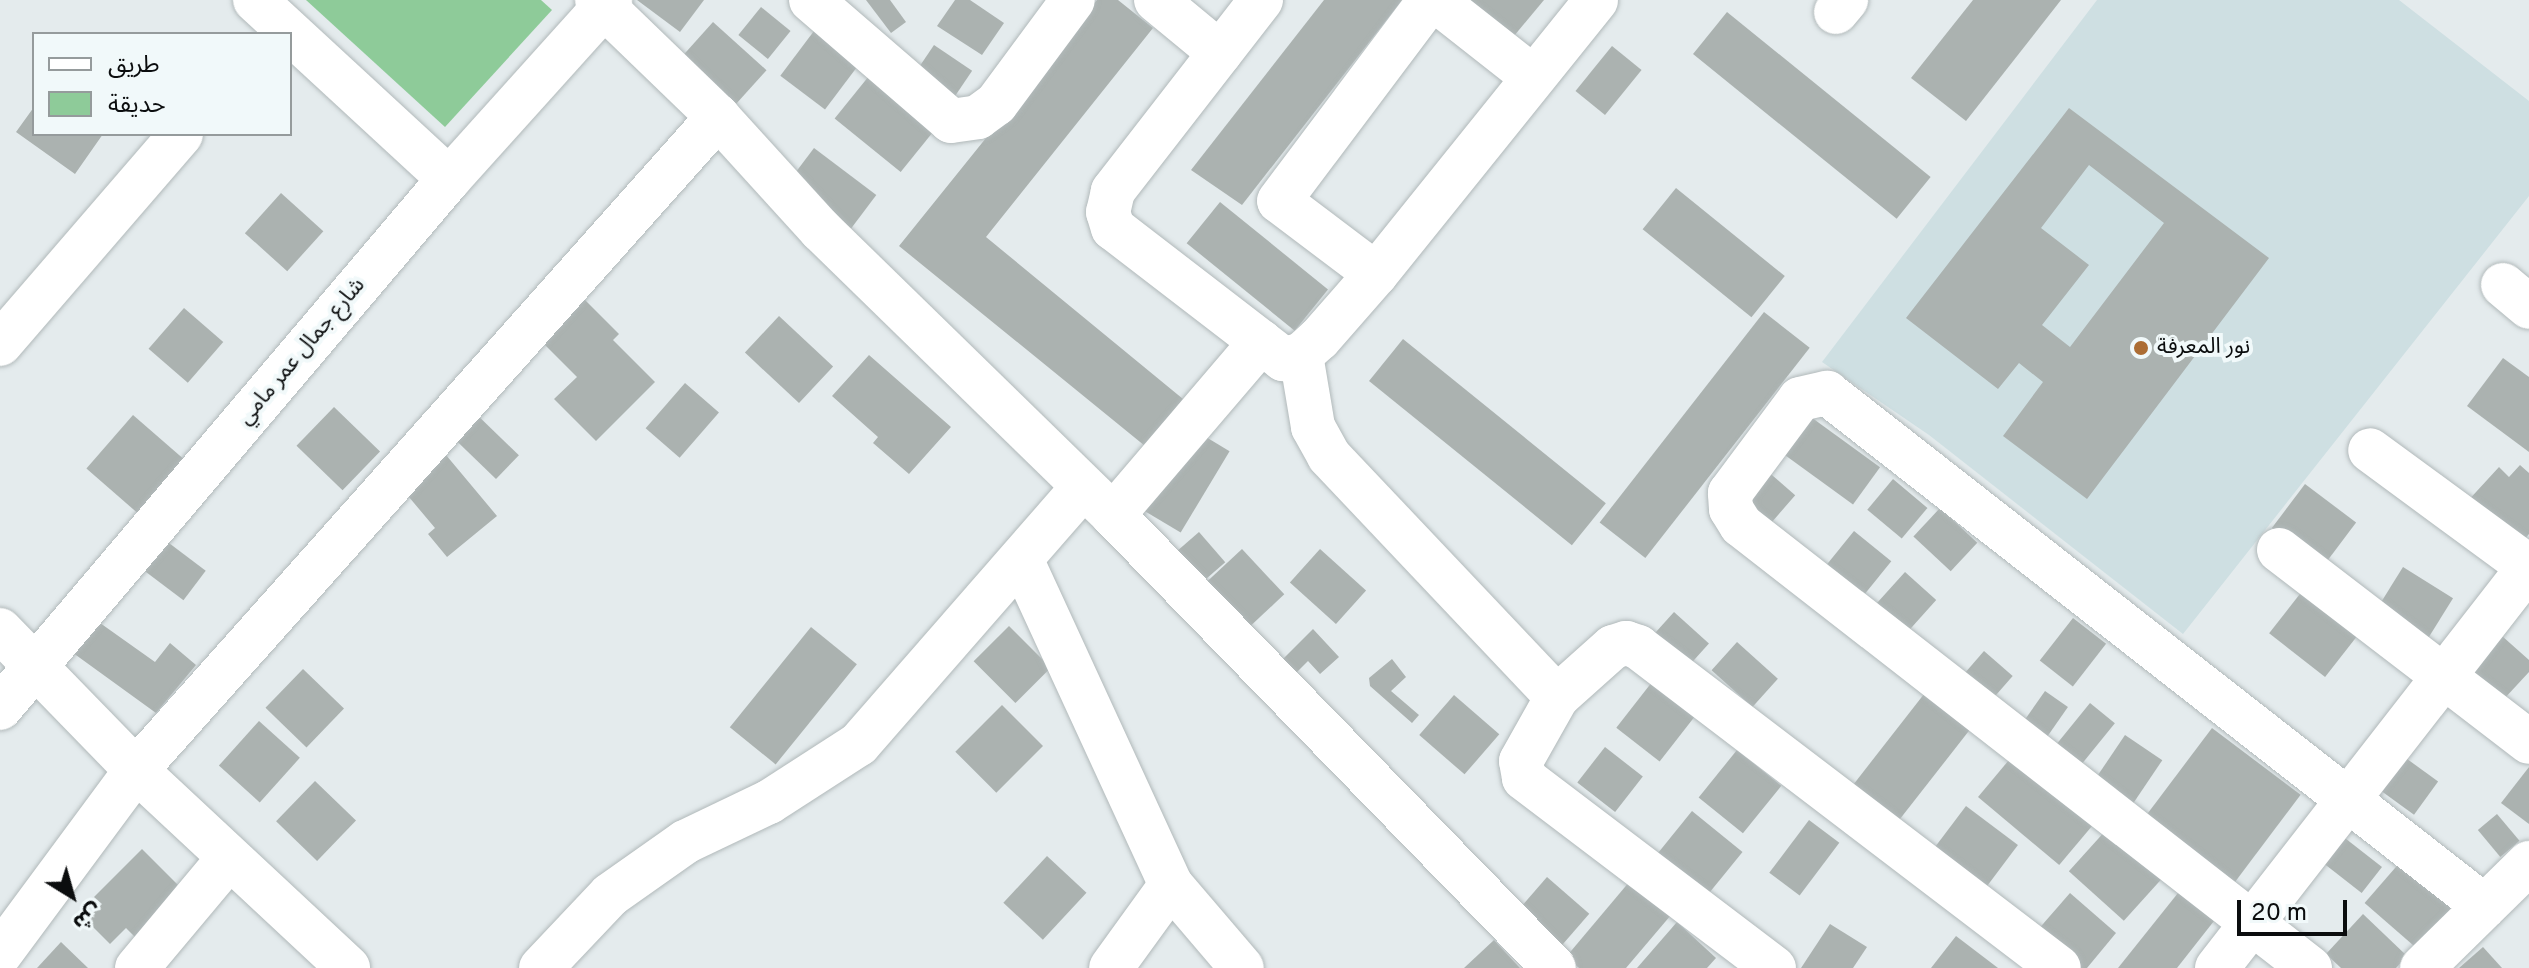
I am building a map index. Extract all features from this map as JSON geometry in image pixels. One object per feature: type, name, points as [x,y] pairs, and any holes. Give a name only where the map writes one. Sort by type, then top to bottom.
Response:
[{"type":"street","points":[[811,0],[951,121],[978,117],[996,104],[1073,0]]},
{"type":"street","points":[[1156,0],[1220,53]]},
{"type":"street","points":[[1261,0],[1113,191],[1108,212],[1113,228],[1281,349],[1313,427],[1329,456],[1557,697]]},
{"type":"street","points":[[1376,274],[1279,201],[1432,0],[1533,77]]},
{"type":"street","points":[[541,968],[610,895],[685,842],[769,802],[859,744],[1021,559],[1098,501],[1376,274],[1596,0]]},
{"type":"street","points":[[604,2],[718,117],[821,230],[1098,501],[1554,968]]},
{"type":"street","name":"شارع جمال عمر مامي","points":[[0,708],[449,179],[604,2]]},
{"type":"street","points":[[267,18],[283,32]]},
{"type":"street","points":[[292,40],[449,179]]},
{"type":"street","points":[[0,954],[136,770],[718,117]]},
{"type":"street","points":[[0,344],[179,136]]},
{"type":"street","points":[[2310,968],[1741,525],[1731,509],[1730,493],[1800,399],[1827,393],[2344,801],[2484,906]]},
{"type":"street","points":[[2217,968],[2529,567],[2370,450]]},
{"type":"street","points":[[2279,550],[2529,742]]},
{"type":"street","points":[[1021,559],[1171,885],[1242,968]]},
{"type":"street","points":[[0,630],[136,770],[342,966]]},
{"type":"street","points":[[1774,968],[1524,778],[1521,761],[1557,697],[1613,647],[1626,643],[1638,647],[2059,968]]},
{"type":"street","points":[[137,968],[228,859]]},
{"type":"street","points":[[2422,968],[2529,863]]},
{"type":"street","points":[[1111,968],[1171,885]]},
{"type":"shaded area","points":[[2097,0],[2399,0],[2529,101],[2529,196],[2183,634],[1929,435],[1822,362]]},
{"type":"green space","points":[[306,0],[541,0],[552,10],[445,127]]},
{"type":"building","points":[[637,0],[704,0],[680,32]]},
{"type":"building","points":[[866,0],[890,0],[906,22],[891,33]]},
{"type":"building","points":[[955,0],[970,0],[1004,23],[982,55],[937,26]]},
{"type":"building","points":[[1097,0],[1118,0],[1153,28],[986,237],[1183,399],[1145,446],[899,246]]},
{"type":"building","points":[[1324,0],[1402,0],[1242,205],[1191,170]]},
{"type":"building","points":[[1458,0],[1544,0],[1509,42]]},
{"type":"building","points":[[1973,0],[2061,0],[1966,121],[1911,78]]},
{"type":"building","points":[[761,7],[791,31],[768,59],[738,35]]},
{"type":"building","points":[[1727,12],[1931,177],[1897,219],[1693,54]]},
{"type":"building","points":[[713,22],[767,70],[731,110],[678,61]]},
{"type":"building","points":[[817,27],[862,61],[825,109],[780,76]]},
{"type":"building","points":[[934,45],[972,71],[954,97],[916,72]]},
{"type":"building","points":[[1612,46],[1642,70],[1605,115],[1575,91]]},
{"type":"building","points":[[873,71],[939,124],[901,172],[835,118]]},
{"type":"building","points":[[2069,108],[2269,258],[2087,499],[2003,436],[2043,382],[2019,363],[1998,389],[1906,318]],"holes":[[[2089,165],[2164,223],[2070,347],[2042,325],[2089,265],[2041,228]]]},
{"type":"building","points":[[32,110],[32,136],[102,136],[75,174],[16,132]]},
{"type":"building","points":[[814,148],[876,195],[843,240],[780,193]]},
{"type":"building","points":[[1676,188],[1785,276],[1751,317],[1643,229]]},
{"type":"building","points":[[281,193],[323,231],[287,271],[245,233]]},
{"type":"building","points":[[1220,202],[1328,289],[1295,331],[1187,243]]},
{"type":"building","points":[[575,290],[619,334],[613,340],[655,382],[596,441],[554,399],[577,377],[533,333]]},
{"type":"building","points":[[184,308],[223,342],[188,383],[149,349]]},
{"type":"building","points":[[1764,312],[1810,348],[1645,558],[1600,522]]},
{"type":"building","points":[[779,316],[833,366],[799,403],[745,353]]},
{"type":"building","points":[[1403,339],[1606,503],[1572,545],[1369,381]]},
{"type":"building","points":[[869,355],[951,427],[909,474],[873,443],[878,437],[832,396]]},
{"type":"building","points":[[2503,358],[2529,377],[2529,452],[2467,406]]},
{"type":"building","points":[[685,383],[719,413],[680,458],[646,428]]},
{"type":"building","points":[[334,407],[380,451],[343,490],[296,446]]},
{"type":"building","points":[[470,408],[519,455],[496,479],[447,432]]},
{"type":"building","points":[[1804,412],[1880,467],[1853,504],[1777,449]]},
{"type":"building","points":[[133,415],[185,460],[138,514],[86,469]]},
{"type":"building","points":[[1191,428],[1230,451],[1181,533],[1142,509]]},
{"type":"building","points":[[441,449],[497,516],[447,557],[428,534],[435,528],[398,484]]},
{"type":"building","points":[[2520,465],[2529,473],[2529,534],[2516,549],[2465,504],[2499,467],[2509,477]]},
{"type":"building","points":[[1765,469],[1795,495],[1768,526],[1738,500]]},
{"type":"building","points":[[1893,479],[1927,508],[1902,539],[1867,510]]},
{"type":"building","points":[[2305,484],[2356,523],[2323,566],[2272,528]]},
{"type":"building","points":[[1940,508],[1977,543],[1951,571],[1913,537]]},
{"type":"building","points":[[1854,531],[1891,561],[1855,606],[1818,575]]},
{"type":"building","points":[[1199,532],[1225,562],[1195,588],[1169,558]]},
{"type":"building","points":[[161,537],[206,571],[183,600],[139,567]]},
{"type":"building","points":[[1242,549],[1284,594],[1250,626],[1208,581]]},
{"type":"building","points":[[1320,549],[1366,590],[1336,624],[1290,582]]},
{"type":"building","points":[[2403,567],[2453,598],[2427,641],[2377,609]]},
{"type":"building","points":[[1905,572],[1936,600],[1899,641],[1868,613]]},
{"type":"building","points":[[2303,590],[2359,634],[2325,677],[2269,633]]},
{"type":"building","points":[[1674,612],[1709,643],[1688,666],[1653,635]]},
{"type":"building","points":[[93,618],[155,662],[170,643],[196,665],[156,713],[69,650]]},
{"type":"building","points":[[2073,618],[2106,644],[2073,686],[2040,661]]},
{"type":"building","points":[[1009,626],[1051,668],[1015,703],[974,661]]},
{"type":"building","points":[[811,627],[857,664],[776,764],[730,727]]},
{"type":"building","points":[[2493,628],[2529,660],[2529,672],[2504,699],[2462,663]]},
{"type":"building","points":[[1313,629],[1339,657],[1320,674],[1308,661],[1290,679],[1277,665]]},
{"type":"building","points":[[1737,642],[1778,679],[1752,707],[1712,670]]},
{"type":"building","points":[[1984,651],[2013,676],[1988,705],[1959,680]]},
{"type":"building","points":[[1392,659],[1406,677],[1391,691],[1419,715],[1412,723],[1370,686],[1369,678]]},
{"type":"building","points":[[303,669],[344,709],[306,747],[265,708]]},
{"type":"building","points":[[1652,682],[1695,716],[1660,762],[1616,728]]},
{"type":"building","points":[[1928,689],[1974,725],[1899,821],[1853,785]]},
{"type":"building","points":[[2045,691],[2068,707],[2038,750],[2015,734]]},
{"type":"building","points":[[1454,695],[1499,734],[1465,774],[1419,735]]},
{"type":"building","points":[[2090,703],[2115,723],[2078,769],[2053,749]]},
{"type":"building","points":[[1002,705],[1043,746],[996,793],[955,752]]},
{"type":"building","points":[[259,721],[300,758],[260,802],[219,766]]},
{"type":"building","points":[[2212,728],[2301,795],[2234,883],[2145,817]]},
{"type":"building","points":[[2125,735],[2162,760],[2128,811],[2091,786]]},
{"type":"building","points":[[1605,747],[1643,777],[1615,812],[1577,782]]},
{"type":"building","points":[[2392,748],[2438,782],[2414,815],[2368,781]]},
{"type":"building","points":[[1737,750],[1781,786],[1743,833],[1699,797]]},
{"type":"building","points":[[2014,754],[2095,822],[2059,865],[1978,797]]},
{"type":"building","points":[[2529,767],[2529,824],[2501,803]]},
{"type":"building","points":[[315,781],[356,821],[317,861],[276,821]]},
{"type":"building","points":[[1966,806],[2018,845],[1980,895],[1928,856]]},
{"type":"building","points":[[1692,811],[1743,852],[1709,894],[1658,853]]},
{"type":"building","points":[[2497,814],[2519,841],[2500,857],[2478,830]]},
{"type":"building","points":[[1809,820],[1839,843],[1800,896],[1769,873]]},
{"type":"building","points":[[2107,829],[2162,879],[2124,921],[2069,871]]},
{"type":"building","points":[[2341,835],[2382,867],[2362,893],[2321,861]]},
{"type":"building","points":[[142,849],[184,891],[136,938],[126,928],[110,944],[86,920],[102,904],[94,897]]},
{"type":"building","points":[[1047,856],[1086,893],[1043,940],[1003,903]]},
{"type":"building","points":[[2402,860],[2454,905],[2417,948],[2365,903]]},
{"type":"building","points":[[1547,877],[1589,914],[1557,951],[1515,914]]},
{"type":"building","points":[[1630,881],[1671,915],[1626,968],[1579,968],[1566,957]]},
{"type":"building","points":[[2070,893],[2116,933],[2087,968],[2079,968],[2036,932]]},
{"type":"building","points":[[2178,893],[2214,921],[2177,968],[2118,968]]},
{"type":"building","points":[[2363,914],[2407,956],[2396,968],[2341,968],[2326,954]]},
{"type":"building","points":[[1677,922],[1716,958],[1707,968],[1637,968]]},
{"type":"building","points":[[1830,924],[1867,947],[1853,968],[1801,968]]},
{"type":"building","points":[[1956,936],[1998,968],[1931,968]]},
{"type":"building","points":[[1494,940],[1520,968],[1464,968]]},
{"type":"building","points":[[61,942],[88,968],[37,968]]},
{"type":"building","points":[[2483,947],[2502,968],[2459,968]]},
{"type":"place","name":"نور المعرفة","points":[[2141,348]]}]
